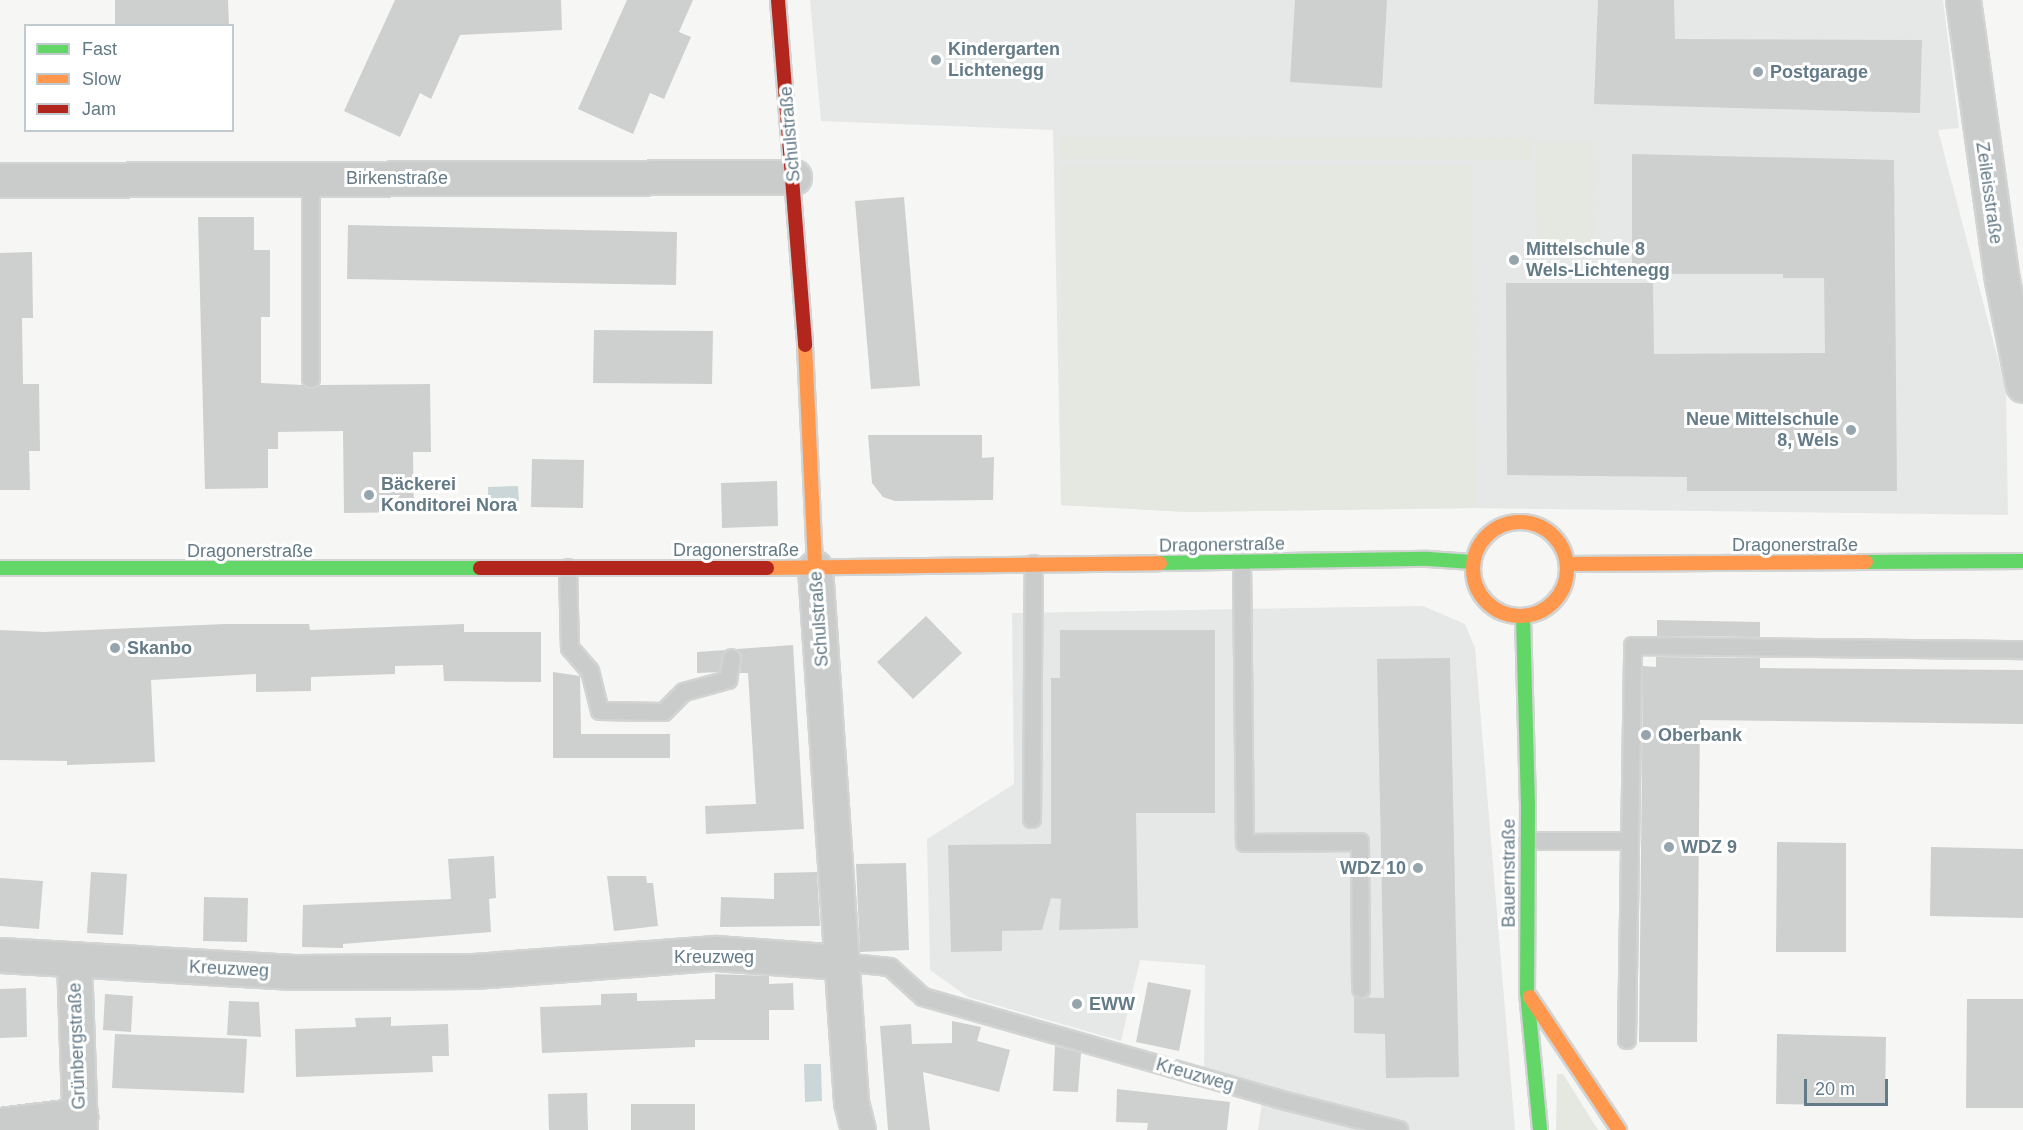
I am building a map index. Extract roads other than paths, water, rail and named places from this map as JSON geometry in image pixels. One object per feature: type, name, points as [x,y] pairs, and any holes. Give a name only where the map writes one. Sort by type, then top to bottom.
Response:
[{"type":"main road","name":"Schulstraße","points":[[778,0],[794,177],[809,400],[815,568]]},
{"type":"main road","points":[[1506,522],[1537,524],[1560,542],[1568,564],[1563,590],[1544,610],[1523,616],[1492,608],[1476,587],[1472,562],[1483,538],[1506,522]]},
{"type":"main road","name":"Dragonerstraße","points":[[0,568],[815,568],[1428,559],[1472,562]]},
{"type":"main road","name":"Dragonerstraße","points":[[1568,564],[2023,561]]},
{"type":"main road","name":"Bauernstraße","points":[[1523,616],[1528,841],[1527,992],[1540,1130]]},
{"type":"main road","points":[[1527,992],[1619,1130]]},
{"type":"street","name":"Zeileisstraße","points":[[1963,0],[2002,280],[2023,385]]},
{"type":"street","name":"Birkenstraße","points":[[0,180],[794,177]]},
{"type":"street","name":"Schulstraße","points":[[815,568],[841,962],[852,1102],[858,1130]]},
{"type":"street","name":"Kreuzweg","points":[[0,955],[294,972],[474,971],[715,953],[841,962]]},
{"type":"street","name":"Grünbergstraße","points":[[74,961],[80,1123]]},
{"type":"street","points":[[0,1125],[80,1123]]},
{"type":"lane","points":[[310,179],[311,379]]},
{"type":"lane","points":[[1242,563],[1245,843],[1360,842],[1361,989]]},
{"type":"lane","points":[[1032,819],[1034,564]]},
{"type":"lane","points":[[568,568],[570,648],[590,671],[600,711],[664,712],[684,692],[729,680],[732,658]]},
{"type":"lane","points":[[1627,1040],[1633,646],[2023,650]]},
{"type":"lane","points":[[1528,841],[1629,841]]},
{"type":"lane","name":"Kreuzweg","points":[[841,962],[890,967],[923,997],[1278,1100],[1399,1130]]},
{"type":"place","name":"Kindergarten Lichtenegg","points":[[936,60]]},
{"type":"place","name":"Postgarage","points":[[1758,72]]},
{"type":"place","name":"Mittelschule 8 Wels-Lichtenegg","points":[[1514,260]]},
{"type":"place","name":"Neue Mittelschule 8, Wels","points":[[1851,430]]},
{"type":"place","name":"Bäckerei Konditorei Nora","points":[[369,495]]},
{"type":"place","name":"Skanbo","points":[[115,648]]},
{"type":"place","name":"Oberbank","points":[[1646,735]]},
{"type":"place","name":"WDZ 9","points":[[1669,847]]},
{"type":"place","name":"WDZ 10","points":[[1418,868]]},
{"type":"place","name":"EWW","points":[[1077,1004]]}]
